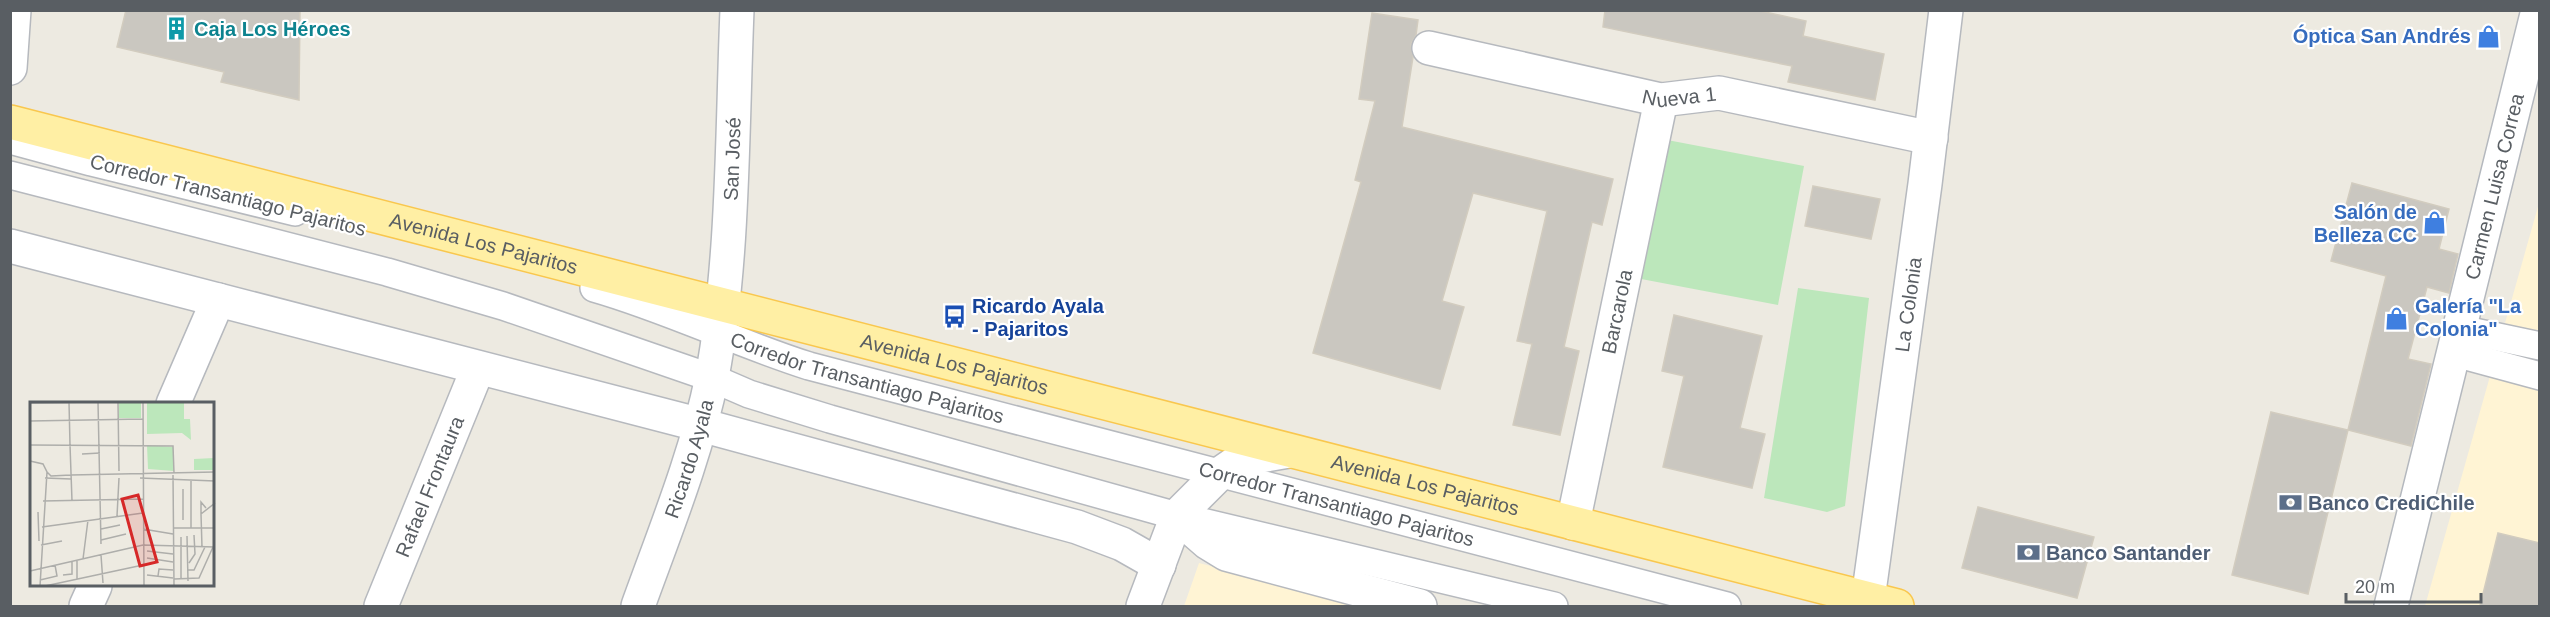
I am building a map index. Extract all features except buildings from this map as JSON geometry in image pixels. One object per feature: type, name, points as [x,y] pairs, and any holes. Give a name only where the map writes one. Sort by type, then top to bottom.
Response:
[{"type":"main road","name":"Avenida Los Pajaritos","points":[[10,122],[721,319],[1289,451],[1882,602]]},
{"type":"street","points":[[10,68],[14,10]]},
{"type":"street","name":"San José","points":[[721,319],[737,10]]},
{"type":"street","name":"La Colonia","points":[[1882,602],[1946,10]]},
{"type":"street","name":"Carmen Luisa Correa","points":[[2391,606],[2538,10]]},
{"type":"street","name":"Nueva 1","points":[[1429,48],[1661,100],[1719,93],[1931,138]]},
{"type":"street","name":"Barcarola","points":[[1573,524],[1661,100]]},
{"type":"street","points":[[10,246],[701,425],[1077,527],[1122,544],[1159,565]]},
{"type":"street","points":[[174,402],[218,300]]},
{"type":"street","name":"Ricardo Ayala","points":[[638,606],[701,425],[721,319]]},
{"type":"street","name":"Rafael Frontaura","points":[[381,606],[478,368]]},
{"type":"street","points":[[1143,606],[1177,516],[1218,475],[1234,464],[1254,457],[1289,451]]},
{"type":"street","points":[[1177,516],[1208,543],[1226,554],[1420,606]]},
{"type":"street","points":[[86,606],[94,587]]},
{"type":"lane","name":"Corredor Transantiago Pajaritos","points":[[10,140],[508,264],[628,298],[721,319],[763,351],[809,366],[1218,475],[1727,606]]},
{"type":"lane","name":"Corredor Transantiago Pajaritos","points":[[10,175],[408,278],[580,331],[749,394],[830,419],[1177,516],[1554,606]]},
{"type":"lane","points":[[2458,341],[2540,346]]},
{"type":"lane","points":[[2458,341],[2540,376]]},
{"type":"lane","points":[[2540,390],[2540,399]]},
{"type":"shaded area","points":[[2539,203],[2539,606],[2425,606]]},
{"type":"shaded area","points":[[1199,563],[1366,606],[1184,606]]},
{"type":"green space","points":[[1662,139],[1804,166],[1778,305],[1636,278]]},
{"type":"green space","points":[[1798,288],[1869,298],[1845,506],[1827,512],[1764,498]]},
{"type":"place","name":"Caja Los Héroes","points":[[176,29]]},
{"type":"place","name":"Óptica San Andrés","points":[[2489,36]]},
{"type":"place","name":"Salón de Belleza CC","points":[[2435,223]]},
{"type":"place","name":"Ricardo Ayala - Pajaritos","points":[[954,317]]},
{"type":"place","name":"Galería \"La Colonia\"","points":[[2397,318]]},
{"type":"place","name":"Banco CrediChile","points":[[2290,503]]},
{"type":"place","name":"Banco Santander","points":[[2028,553]]}]
